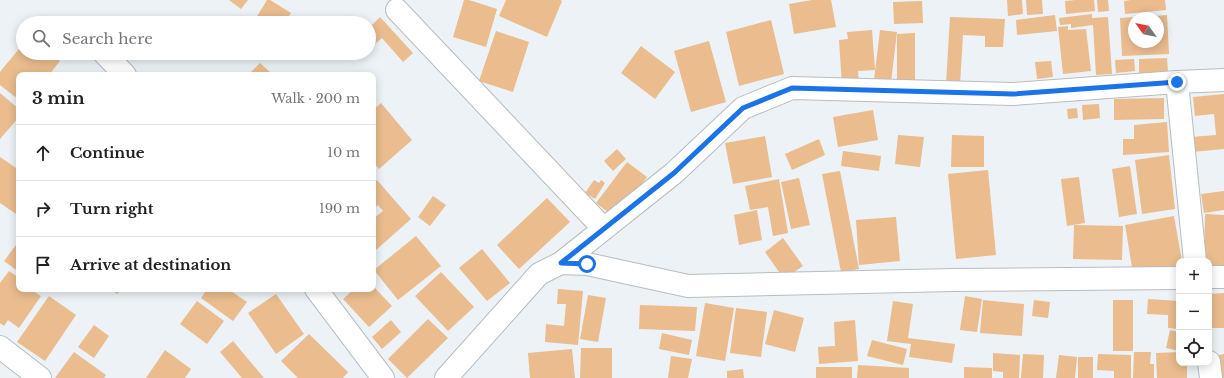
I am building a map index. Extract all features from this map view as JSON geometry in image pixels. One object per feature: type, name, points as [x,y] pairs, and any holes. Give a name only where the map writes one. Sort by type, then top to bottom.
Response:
[{"type":"street","points":[[398,10],[604,229]]},
{"type":"street","points":[[111,60],[122,72]]},
{"type":"street","points":[[446,378],[539,274],[561,263],[674,173],[743,108],[792,88],[1013,94],[1224,80]]},
{"type":"street","points":[[1177,82],[1195,258]]},
{"type":"street","points":[[561,263],[587,264],[688,286],[953,280],[1176,278]]},
{"type":"street","points":[[1212,278],[1224,277]]},
{"type":"street","points":[[318,292],[383,378]]},
{"type":"street","points":[[0,347],[40,378]]},
{"type":"street","points":[[1210,366],[1211,378]]},
{"type":"building","points":[[229,0],[248,0],[241,9]]},
{"type":"building","points":[[267,0],[270,0],[291,13],[289,16],[257,16]]},
{"type":"building","points":[[464,0],[469,0],[497,9],[486,47],[453,37]]},
{"type":"building","points":[[506,0],[562,1],[547,37],[499,16]]},
{"type":"building","points":[[812,0],[831,0],[836,27],[794,34],[789,4]]},
{"type":"building","points":[[1007,0],[1022,0],[1023,14],[1008,16]]},
{"type":"building","points":[[1026,0],[1042,0],[1043,14],[1027,15]]},
{"type":"building","points":[[1094,0],[1095,11],[1066,14],[1065,1]]},
{"type":"building","points":[[1097,0],[1108,0],[1109,11],[1098,12]]},
{"type":"building","points":[[1165,0],[1166,10],[1128,12],[1128,14],[1125,14],[1124,1]]},
{"type":"building","points":[[922,1],[923,23],[894,24],[893,2]]},
{"type":"building","points":[[1092,14],[1092,18],[1108,17],[1112,74],[1096,75],[1093,25],[1071,28],[1071,24],[1060,25],[1059,18]]},
{"type":"building","points":[[1055,15],[1057,31],[1017,35],[1016,20]]},
{"type":"building","points":[[1164,15],[1167,15],[1169,54],[1122,56],[1120,18],[1128,17],[1128,48],[1164,48]]},
{"type":"building","points":[[380,17],[413,53],[403,62],[382,38],[376,43],[376,21]]},
{"type":"building","points":[[950,17],[1005,19],[1003,47],[985,47],[985,36],[963,35],[960,85],[946,84]]},
{"type":"building","points":[[771,20],[784,74],[739,86],[726,32]]},
{"type":"building","points":[[1068,26],[1068,30],[1086,29],[1091,71],[1063,74],[1058,27]]},
{"type":"building","points":[[872,30],[875,70],[858,71],[859,83],[842,85],[839,40],[848,39],[847,32]]},
{"type":"building","points":[[880,30],[897,32],[891,82],[874,80]]},
{"type":"building","points":[[496,31],[529,42],[513,92],[479,81]]},
{"type":"building","points":[[915,33],[915,81],[897,82],[897,34]]},
{"type":"building","points":[[709,41],[726,102],[691,112],[674,51]]},
{"type":"building","points":[[641,46],[675,72],[655,99],[621,73]]},
{"type":"building","points":[[16,53],[16,60],[60,61],[51,72],[16,72],[16,98],[0,85],[0,72]]},
{"type":"building","points":[[1167,58],[1168,72],[1139,74],[1139,59]]},
{"type":"building","points":[[1134,59],[1135,71],[1116,73],[1115,60]]},
{"type":"building","points":[[1051,61],[1053,77],[1037,79],[1035,62]]},
{"type":"building","points":[[260,63],[270,72],[251,72]]},
{"type":"building","points":[[0,93],[16,106],[16,120],[0,139]]},
{"type":"building","points":[[1224,94],[1224,149],[1192,152],[1191,137],[1216,135],[1214,114],[1195,116],[1193,97]]},
{"type":"building","points":[[1164,98],[1164,119],[1114,120],[1114,99]]},
{"type":"building","points":[[381,103],[412,140],[379,169],[376,166],[376,107]]},
{"type":"building","points":[[1099,104],[1100,118],[1083,120],[1082,105]]},
{"type":"building","points":[[1077,108],[1078,118],[1068,119],[1067,109]]},
{"type":"building","points":[[873,110],[878,140],[838,147],[833,117]]},
{"type":"building","points":[[1167,122],[1169,152],[1123,155],[1123,139],[1134,139],[1134,125]]},
{"type":"building","points":[[898,135],[924,137],[920,167],[895,164]]},
{"type":"building","points":[[952,135],[984,136],[984,167],[951,167]]},
{"type":"building","points":[[765,136],[772,177],[733,184],[725,143]]},
{"type":"building","points":[[819,139],[825,155],[792,170],[785,154]]},
{"type":"building","points":[[617,149],[626,159],[613,171],[604,161]]},
{"type":"building","points":[[843,151],[881,156],[879,171],[841,166]]},
{"type":"building","points":[[1169,155],[1175,209],[1142,214],[1135,160]]},
{"type":"building","points":[[0,157],[16,168],[16,214],[0,203]]},
{"type":"building","points":[[627,162],[647,177],[616,218],[596,203]]},
{"type":"building","points":[[1130,166],[1137,214],[1119,217],[1112,169]]},
{"type":"building","points":[[988,170],[996,255],[956,259],[948,174]]},
{"type":"building","points":[[840,171],[859,269],[841,272],[822,174]]},
{"type":"building","points":[[1079,177],[1085,223],[1067,226],[1061,179]]},
{"type":"building","points":[[799,178],[810,225],[791,229],[781,182]]},
{"type":"building","points":[[779,179],[788,233],[773,236],[768,207],[750,210],[745,186]]},
{"type":"building","points":[[377,180],[411,219],[376,250],[376,217],[383,211],[378,205],[376,207]]},
{"type":"building","points":[[594,180],[599,183],[601,180],[605,183],[595,199],[585,193]]},
{"type":"building","points":[[1224,191],[1224,210],[1204,213],[1201,194]]},
{"type":"building","points":[[433,196],[446,205],[430,226],[418,217]]},
{"type":"building","points":[[547,198],[570,222],[519,269],[497,245]]},
{"type":"building","points":[[757,210],[762,240],[739,245],[734,215]]},
{"type":"building","points":[[1205,214],[1224,215],[1224,266],[1212,266],[1212,258],[1204,258]]},
{"type":"building","points":[[1174,216],[1181,258],[1176,258],[1176,266],[1133,273],[1125,225]]},
{"type":"building","points":[[896,217],[900,261],[859,265],[856,220]]},
{"type":"building","points":[[1074,225],[1123,226],[1122,260],[1073,259]]},
{"type":"building","points":[[416,236],[441,266],[398,300],[376,272],[376,268]]},
{"type":"building","points":[[783,238],[803,266],[784,279],[765,252]]},
{"type":"building","points":[[16,245],[16,270],[4,261]]},
{"type":"building","points":[[482,249],[510,283],[487,301],[459,268]]},
{"type":"building","points":[[9,271],[16,276],[16,292],[35,292],[41,296],[19,328],[8,320],[4,326],[0,323],[0,283]]},
{"type":"building","points":[[441,272],[474,307],[448,331],[415,296]]},
{"type":"building","points":[[376,289],[392,306],[369,327],[343,299],[351,292],[376,292]]},
{"type":"building","points":[[558,289],[583,291],[578,345],[545,342],[546,324],[564,326],[566,304],[557,304]]},
{"type":"building","points":[[205,292],[232,292],[247,302],[233,321],[201,298]]},
{"type":"building","points":[[1224,293],[1224,328],[1212,328],[1212,294]]},
{"type":"building","points":[[276,294],[304,334],[276,354],[248,313]]},
{"type":"building","points":[[588,295],[606,298],[598,342],[580,339]]},
{"type":"building","points":[[49,296],[76,315],[45,361],[17,342]]},
{"type":"building","points":[[965,296],[982,299],[977,332],[960,330]]},
{"type":"building","points":[[1148,299],[1176,301],[1176,329],[1168,328],[1168,315],[1147,314]]},
{"type":"building","points":[[983,300],[1024,304],[1022,336],[980,333]]},
{"type":"building","points":[[1034,300],[1050,302],[1048,318],[1032,316]]},
{"type":"building","points":[[1113,300],[1133,300],[1133,351],[1113,351]]},
{"type":"building","points":[[197,301],[224,321],[207,344],[180,324]]},
{"type":"building","points":[[893,301],[913,304],[908,338],[955,344],[952,363],[909,357],[911,344],[887,341]]},
{"type":"building","points":[[705,303],[734,308],[725,361],[696,356]]},
{"type":"building","points":[[640,305],[697,307],[695,331],[639,329]]},
{"type":"building","points":[[736,308],[767,312],[761,357],[730,353]]},
{"type":"building","points":[[774,310],[804,318],[795,352],[765,344]]},
{"type":"building","points":[[428,319],[448,338],[407,378],[388,359]]},
{"type":"building","points":[[391,320],[401,332],[382,349],[372,337]]},
{"type":"building","points":[[855,320],[858,361],[819,364],[818,347],[835,346],[834,322]]},
{"type":"building","points":[[94,325],[109,336],[94,358],[78,347]]},
{"type":"building","points":[[1170,330],[1176,331],[1176,350],[1166,348]]},
{"type":"building","points":[[662,333],[692,340],[689,355],[659,349]]},
{"type":"building","points":[[309,334],[348,372],[343,378],[298,378],[281,361]]},
{"type":"building","points":[[872,340],[907,349],[903,365],[867,356]]},
{"type":"building","points":[[233,341],[264,378],[242,378],[220,352]]},
{"type":"building","points":[[581,348],[612,348],[612,378],[580,378]]},
{"type":"building","points":[[572,349],[575,378],[530,378],[528,353]]},
{"type":"building","points":[[165,350],[191,369],[185,378],[146,378]]},
{"type":"building","points":[[74,352],[106,375],[104,378],[55,378]]},
{"type":"building","points":[[1134,352],[1151,352],[1150,364],[1154,364],[1154,378],[1133,378]]},
{"type":"building","points":[[1176,352],[1176,366],[1187,366],[1187,378],[1157,378],[1156,353]]},
{"type":"building","points":[[993,353],[1020,355],[1019,378],[1003,378],[1003,372],[993,371]]},
{"type":"building","points":[[1023,354],[1044,355],[1043,378],[1021,378]]},
{"type":"building","points":[[1098,354],[1131,355],[1131,378],[1114,378],[1114,371],[1097,370]]},
{"type":"building","points":[[1224,354],[1224,378],[1218,378],[1214,356]]},
{"type":"building","points":[[1059,355],[1077,357],[1075,378],[1056,378]]},
{"type":"building","points":[[671,356],[692,359],[688,378],[668,378]]},
{"type":"building","points":[[1078,357],[1093,357],[1093,378],[1078,378]]},
{"type":"building","points":[[858,365],[909,368],[909,378],[857,378]]},
{"type":"building","points":[[816,367],[852,367],[852,378],[816,378]]},
{"type":"building","points":[[964,367],[992,368],[992,378],[964,378]]},
{"type":"building","points":[[743,369],[744,378],[727,378],[727,371]]},
{"type":"route","points":[[587,264],[561,263],[674,173],[743,108],[792,88],[1013,94],[1177,82]]}]
